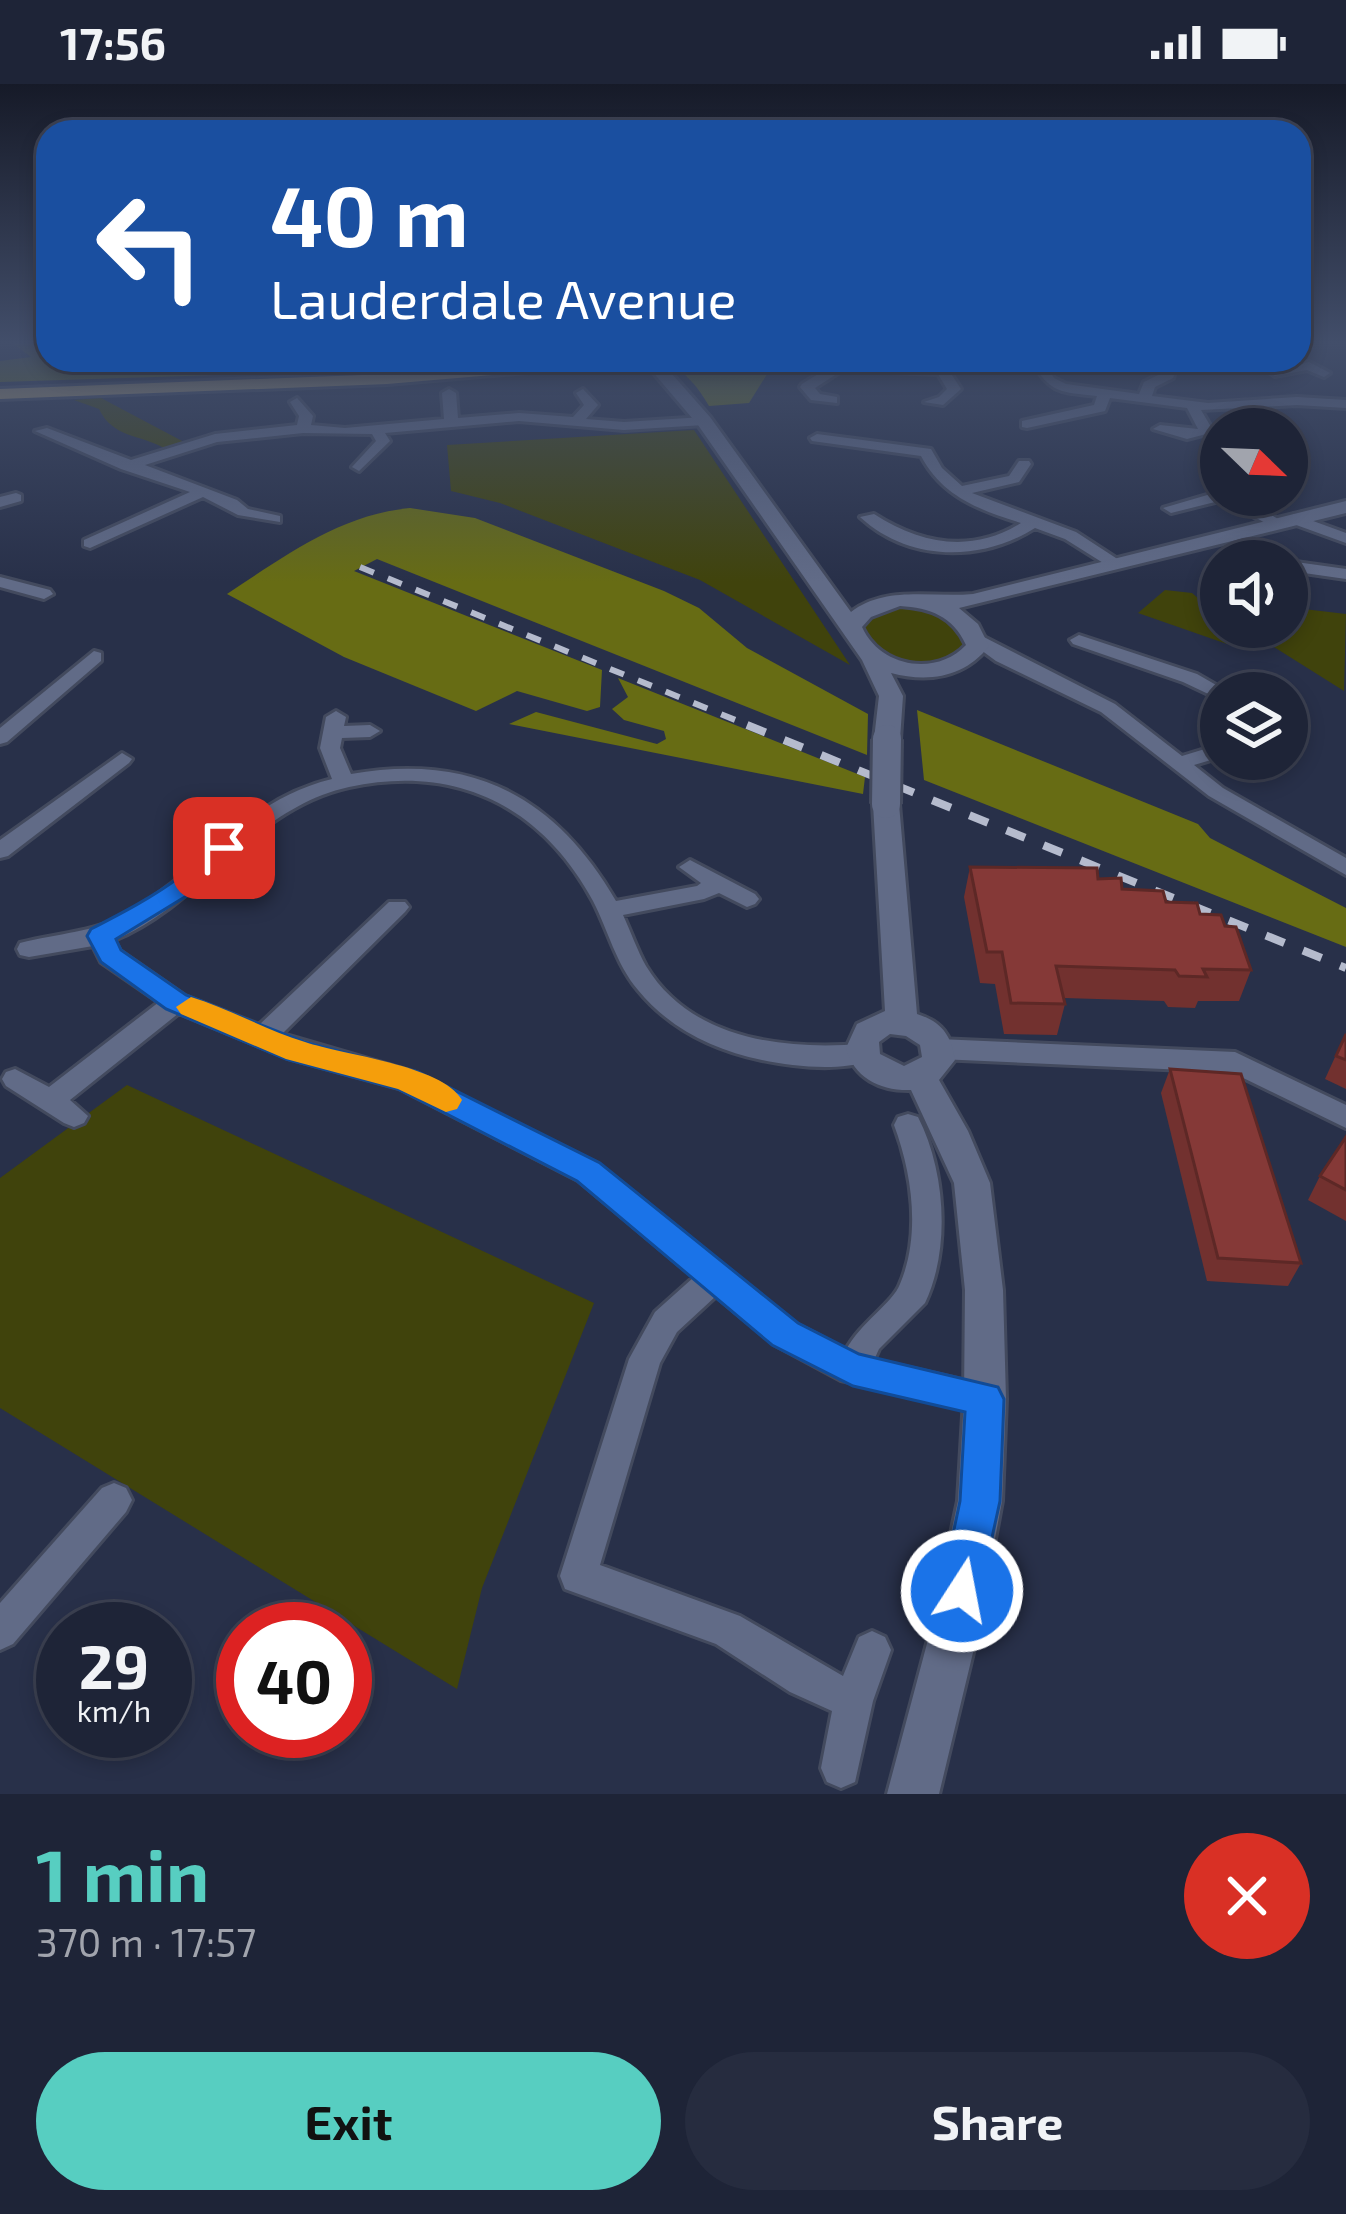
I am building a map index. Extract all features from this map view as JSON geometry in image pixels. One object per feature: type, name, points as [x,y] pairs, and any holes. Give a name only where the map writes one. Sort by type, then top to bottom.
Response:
[{"type":"street","points":[[303,429],[305,422]]},
{"type":"street","points":[[126,466],[214,438],[436,422]]},
{"type":"street","points":[[564,422],[638,426],[693,422]]},
{"type":"street","points":[[705,422],[850,626],[855,642],[872,657],[891,696],[886,804],[890,897],[904,958],[901,1022]]},
{"type":"street","points":[[1028,424],[1052,422]]},
{"type":"street","points":[[20,438],[62,424]]},
{"type":"street","points":[[202,424],[214,438]]},
{"type":"street","points":[[359,467],[383,441],[376,429]]},
{"type":"street","points":[[1160,429],[1200,434]]},
{"type":"street","points":[[42,431],[274,519]]},
{"type":"street","points":[[818,438],[926,452],[940,477],[961,491],[992,509],[1059,530],[1114,562]]},
{"type":"street","points":[[961,491],[1014,478],[1024,464]]},
{"type":"street","points":[[90,543],[198,494]]},
{"type":"street","points":[[1171,508],[1200,501]]},
{"type":"street","points":[[816,577],[842,591],[966,609],[1114,562],[1346,507]]},
{"type":"street","points":[[1273,516],[1346,538]]},
{"type":"street","points":[[868,517],[904,539],[963,549],[1000,543],[1033,522]]},
{"type":"street","points":[[136,520],[156,527]]},
{"type":"street","points":[[1308,572],[1320,576],[1346,574]]},
{"type":"street","points":[[0,582],[34,592],[0,603]]},
{"type":"street","points":[[850,626],[867,609],[894,601]]},
{"type":"street","points":[[963,662],[978,646],[966,609]]},
{"type":"street","points":[[976,638],[1108,708],[1241,808],[1346,868]]},
{"type":"street","points":[[1079,640],[1200,682]]},
{"type":"street","points":[[0,738],[94,657]]},
{"type":"street","points":[[872,657],[928,672]]},
{"type":"street","points":[[891,696],[912,678],[963,662],[1031,670]]},
{"type":"street","points":[[343,781],[330,748],[335,725],[370,731]]},
{"type":"street","points":[[1179,763],[1200,756]]},
{"type":"street","points":[[0,850],[122,759]]},
{"type":"street","points":[[68,768],[98,777]]},
{"type":"street","points":[[28,949],[100,936],[196,878],[247,828],[276,808],[343,781],[383,775],[448,776],[505,798],[565,840],[586,866],[644,982],[675,1014],[723,1040],[796,1057],[862,1054],[885,1075],[930,1063],[1235,1062],[1346,1118]]},
{"type":"street","points":[[690,867],[746,899]]},
{"type":"street","points":[[609,910],[704,892],[719,883]]},
{"type":"street","points":[[265,1036],[397,907]]},
{"type":"street","points":[[100,936],[110,956],[176,1002],[297,1051],[407,1080],[588,1172],[785,1334],[853,1370],[985,1399]]},
{"type":"street","points":[[15,1079],[62,1108],[176,1002]]},
{"type":"street","points":[[862,1054],[866,1034],[887,1022],[926,1031],[930,1063],[972,1183],[984,1290],[980,1501],[953,1636],[913,1794]]},
{"type":"street","points":[[853,1370],[868,1339],[914,1294],[926,1232],[924,1166],[908,1125]]},
{"type":"street","points":[[717,1275],[666,1322],[645,1359],[578,1576],[727,1629],[804,1678],[853,1701]]},
{"type":"street","points":[[0,1631],[114,1501]]},
{"type":"street","points":[[841,1768],[853,1701],[872,1650]]},
{"type":"shaded area","points":[[109,422],[146,422],[184,442],[164,448]]},
{"type":"shaded area","points":[[694,430],[850,665],[700,580],[500,503],[451,491],[447,445]]},
{"type":"shaded area","points":[[410,508],[475,518],[699,608],[747,648],[868,714],[867,755],[377,559],[354,571],[602,670],[600,707],[587,711],[517,691],[476,711],[344,657],[227,594],[336,528]]},
{"type":"shaded area","points":[[1165,590],[1192,593],[1200,600],[1200,635],[1138,613]]},
{"type":"shaded area","points":[[903,607],[949,622],[965,646],[938,662],[923,664],[895,657],[862,625],[871,616]]},
{"type":"shaded area","points":[[1308,609],[1346,614],[1344,691],[1275,648],[1308,648]]},
{"type":"shaded area","points":[[618,678],[865,777],[863,794],[509,724],[536,712],[657,744],[666,739],[664,731],[624,720],[612,709],[628,697]]},
{"type":"shaded area","points":[[917,710],[1198,824],[1210,838],[1346,908],[1346,947],[924,780]]},
{"type":"shaded area","points":[[127,1085],[594,1303],[482,1588],[457,1689],[372,1637],[372,1602],[316,1602],[0,1408],[0,1178]]},
{"type":"building","points":[[970,867],[1097,868],[1098,879],[1121,878],[1122,889],[1163,891],[1166,902],[1197,903],[1200,914],[1221,915],[1225,926],[1236,927],[1251,970],[1203,969],[1207,977],[1179,976],[1175,970],[1056,966],[1065,1004],[1011,1003],[1002,952],[987,952]]},
{"type":"building","points":[[1346,1034],[1346,1060],[1336,1056]]},
{"type":"building","points":[[1170,1069],[1241,1074],[1301,1263],[1218,1258]]},
{"type":"building","points":[[1346,1137],[1346,1190],[1320,1176]]},
{"type":"railway","points":[[360,567],[755,728]]},
{"type":"railway","points":[[747,725],[1346,968]]},
{"type":"slow traffic","points":[[191,1007],[297,1051],[407,1080],[446,1100]]},
{"type":"route","points":[[224,848],[196,878],[100,936],[110,956],[176,1002],[297,1051],[407,1080],[588,1172],[785,1334],[853,1370],[985,1399],[980,1501],[962,1591]]}]
